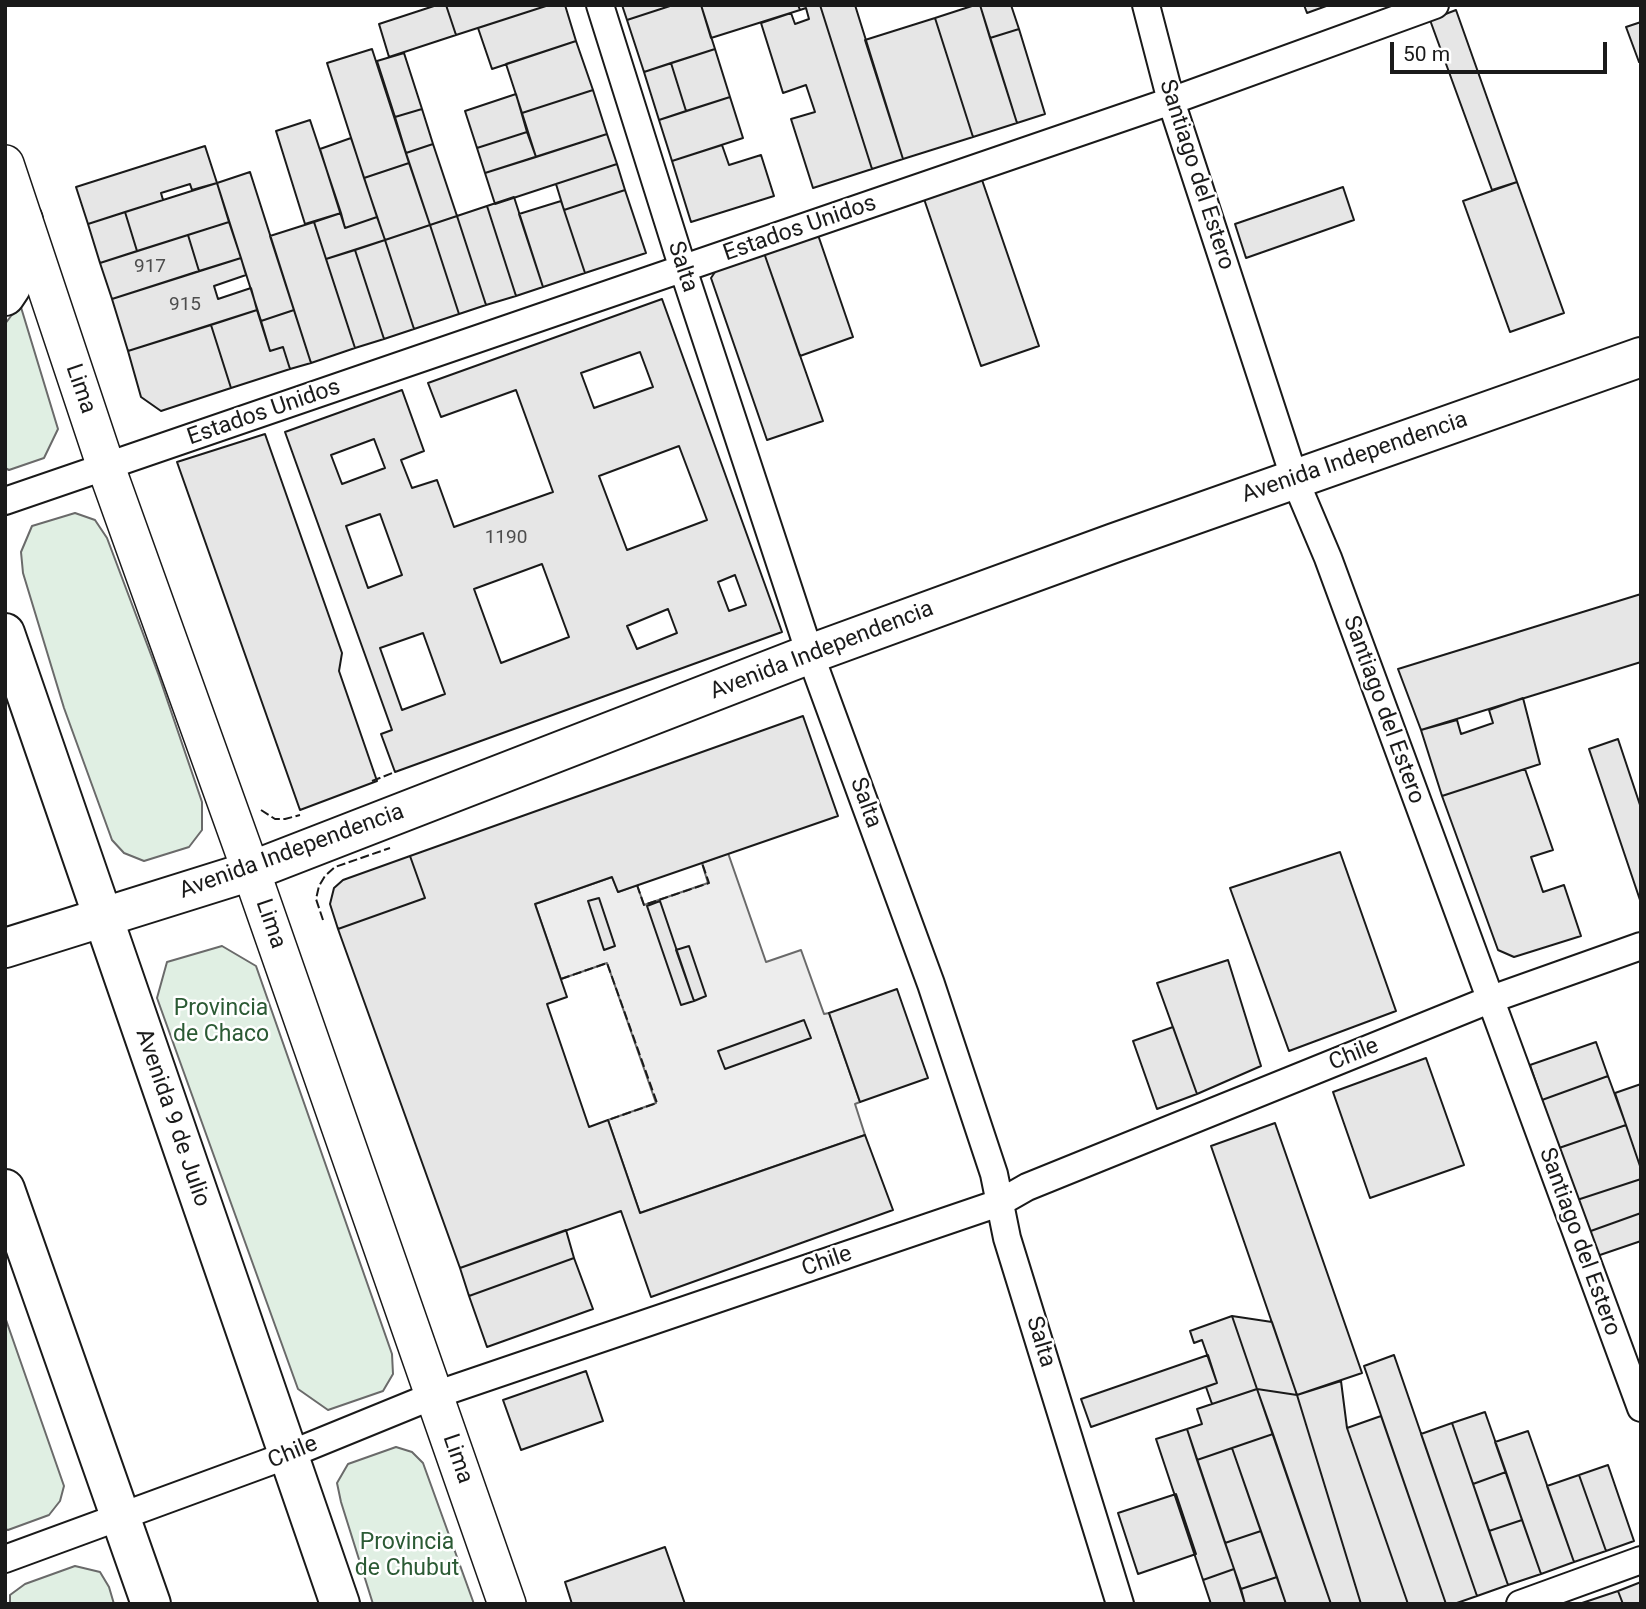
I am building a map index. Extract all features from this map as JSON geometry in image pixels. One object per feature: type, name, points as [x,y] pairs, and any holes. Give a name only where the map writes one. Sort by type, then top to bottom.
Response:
[{"type":"main road","points":[[5,296],[11,287],[20,258],[23,220]]},
{"type":"main road","name":"Avenida Independencia","points":[[5,948],[251,871],[810,654],[1641,357]]},
{"type":"main road","name":"Avenida 9 de Julio","points":[[5,633],[340,1604]]},
{"type":"main road","points":[[5,1189],[151,1604]]},
{"type":"street","name":"Salta","points":[[600,5],[682,269],[810,654],[931,984],[994,1174],[1007,1238],[1121,1604]]},
{"type":"street","name":"Santiago del Estero","points":[[1146,5],[1171,101],[1295,480],[1328,558],[1641,1408]]},
{"type":"street","name":"Estados Unidos","points":[[5,501],[1171,101],[1435,5]]},
{"type":"street","name":"Lima","points":[[5,164],[106,467],[251,871],[507,1604]]},
{"type":"street","name":"Chile","points":[[5,1559],[288,1455],[435,1395],[999,1203],[1027,1186],[1489,1000],[1641,946]]},
{"type":"street","points":[[1520,1604],[1641,1560]]},
{"type":"green space","points":[[20,304],[58,429],[44,458],[9,470],[5,468],[5,324]]},
{"type":"green space","points":[[75,513],[95,520],[107,538],[159,676],[202,802],[202,830],[189,847],[144,861],[124,853],[112,840],[64,708],[23,573],[21,552],[32,526]]},
{"type":"green space","name":"Provincia de Chaco","points":[[222,946],[256,966],[392,1354],[393,1374],[383,1391],[328,1410],[298,1389],[157,998],[167,962]]},
{"type":"green space","points":[[5,1317],[64,1486],[60,1501],[49,1515],[8,1530],[5,1529]]},
{"type":"green space","name":"Provincia de Chubut","points":[[396,1447],[412,1452],[423,1463],[474,1604],[373,1604],[337,1483],[348,1464]]},
{"type":"green space","points":[[75,1566],[100,1572],[109,1587],[114,1604],[10,1604],[10,1595],[25,1584]]},
{"type":"shaded area","points":[[728,853],[766,962],[801,950],[824,1014],[829,1013],[860,1102],[855,1104],[865,1135],[640,1213],[608,1120],[656,1103],[607,963],[561,979],[535,904],[612,877],[618,892],[637,885],[644,905],[708,883],[702,863]]},
{"type":"building","points":[[437,5],[446,5],[456,35],[389,57],[379,24]]},
{"type":"building","points":[[446,5],[549,5],[456,35]]},
{"type":"building","points":[[549,5],[565,5],[576,41],[492,69],[478,28]]},
{"type":"building","points":[[622,5],[673,5],[627,20]]},
{"type":"building","points":[[673,5],[701,5],[715,49],[644,72],[627,20]]},
{"type":"building","points":[[701,5],[798,5],[800,10],[711,38]]},
{"type":"building","points":[[798,5],[820,5],[872,169],[813,188],[791,119],[815,112],[806,85],[783,93],[761,23],[791,13],[795,24],[809,19],[806,8],[800,10]]},
{"type":"building","points":[[820,5],[855,5],[903,159],[872,169]]},
{"type":"building","points":[[980,5],[1017,123],[973,137],[935,18]]},
{"type":"building","points":[[980,5],[1011,5],[1019,29],[990,38]]},
{"type":"building","points":[[1304,5],[1329,5],[1307,13]]},
{"type":"building","points":[[1456,10],[1517,182],[1492,190],[1430,20]]},
{"type":"building","points":[[935,18],[973,137],[903,159],[865,40]]},
{"type":"building","points":[[1641,22],[1641,61],[1639,62],[1626,27]]},
{"type":"building","points":[[1019,29],[1045,114],[1017,123],[990,38]]},
{"type":"building","points":[[576,41],[593,90],[522,113],[506,64]]},
{"type":"building","points":[[372,49],[409,163],[364,178],[327,63]]},
{"type":"building","points":[[715,49],[730,97],[686,111],[671,63]]},
{"type":"building","points":[[404,53],[422,109],[395,117],[377,61]]},
{"type":"building","points":[[671,63],[686,111],[659,120],[644,72]]},
{"type":"building","points":[[593,90],[607,134],[536,157],[522,113]]},
{"type":"building","points":[[516,94],[527,132],[477,148],[465,111]]},
{"type":"building","points":[[730,97],[743,138],[672,161],[659,120]]},
{"type":"building","points":[[422,109],[433,144],[406,153],[395,117]]},
{"type":"building","points":[[310,120],[341,213],[305,224],[276,131]]},
{"type":"building","points":[[527,132],[536,157],[485,173],[477,148]]},
{"type":"building","points":[[607,134],[617,164],[495,204],[485,173]]},
{"type":"building","points":[[351,138],[377,217],[345,228],[320,149]]},
{"type":"building","points":[[433,144],[457,216],[430,225],[406,153]]},
{"type":"building","points":[[722,145],[729,165],[761,155],[774,196],[691,222],[672,161]]},
{"type":"building","points":[[205,146],[217,183],[192,190],[190,184],[161,193],[163,200],[88,224],[76,187]]},
{"type":"building","points":[[409,163],[430,225],[385,240],[364,178]]},
{"type":"building","points":[[617,164],[625,190],[564,210],[556,184]]},
{"type":"building","points":[[250,172],[294,310],[261,321],[217,183]]},
{"type":"building","points":[[981,177],[1039,346],[981,366],[923,196]]},
{"type":"building","points":[[1517,182],[1564,313],[1510,332],[1463,201]]},
{"type":"building","points":[[217,183],[229,222],[137,251],[125,212]]},
{"type":"building","points":[[1343,187],[1354,220],[1246,258],[1235,224]]},
{"type":"building","points":[[625,190],[646,253],[585,273],[564,210]]},
{"type":"building","points":[[514,197],[543,287],[516,296],[487,206]]},
{"type":"building","points":[[561,201],[585,273],[543,287],[519,214]]},
{"type":"building","points":[[487,206],[516,296],[486,305],[457,216]]},
{"type":"building","points":[[125,212],[137,251],[100,263],[88,224]]},
{"type":"building","points":[[341,213],[345,228],[377,217],[385,240],[326,259],[314,222]]},
{"type":"building","points":[[457,216],[486,305],[459,314],[430,225]]},
{"type":"building","points":[[229,222],[241,258],[199,271],[188,235]]},
{"type":"building","points":[[314,222],[355,348],[311,363],[270,236]]},
{"type":"building","points":[[430,225],[459,314],[414,329],[385,240]]},
{"type":"building","points":[[817,232],[853,337],[800,356],[763,250]]},
{"type":"building","points":[[188,235],[199,271],[112,299],[100,263]]},
{"type":"building","points":[[385,240],[414,329],[384,339],[355,250]]},
{"type":"building","points":[[355,250],[384,339],[355,348],[326,259]]},
{"type":"building","points":[[763,250],[823,421],[767,440],[711,278],[719,266]]},
{"type":"building","points":[[241,258],[246,275],[214,286],[218,299],[251,288],[257,310],[128,351],[112,299]]},
{"type":"building","points":[[662,299],[782,632],[395,772],[381,734],[392,730],[285,432],[402,390],[424,451],[401,460],[412,488],[437,480],[454,527],[553,492],[516,390],[441,417],[428,383]],"holes":[[[640,352],[653,387],[594,408],[581,373]],[[374,439],[385,468],[342,484],[331,455]],[[679,446],[707,520],[627,550],[599,476]],[[380,514],[402,575],[368,588],[346,526]],[[542,564],[569,637],[501,663],[474,589]],[[735,575],[746,605],[729,611],[718,582]],[[668,609],[677,633],[637,649],[627,626]],[[423,633],[445,694],[402,710],[380,648]]]},
{"type":"building","points":[[257,310],[270,351],[283,347],[290,369],[231,388],[211,325]]},
{"type":"building","points":[[294,310],[311,363],[290,369],[283,347],[270,351],[261,321]]},
{"type":"building","points":[[211,325],[231,388],[161,411],[141,397],[128,351]]},
{"type":"building","points":[[265,434],[342,653],[339,671],[377,781],[300,810],[177,462]]},
{"type":"building","points":[[1641,594],[1641,662],[1421,730],[1398,669]]},
{"type":"building","points":[[1523,698],[1540,764],[1442,796],[1421,730],[1457,720],[1461,734],[1493,723],[1489,710]]},
{"type":"building","points":[[803,716],[838,816],[618,892],[612,877],[535,904],[567,997],[547,1004],[589,1127],[608,1120],[640,1213],[865,1135],[893,1210],[651,1297],[621,1211],[460,1268],[338,929],[425,898],[410,856]]},
{"type":"building","points":[[1618,739],[1641,808],[1641,903],[1589,749]]},
{"type":"building","points":[[1525,769],[1553,850],[1531,857],[1543,892],[1564,885],[1581,936],[1514,957],[1498,950],[1442,796]]},
{"type":"building","points":[[1340,852],[1396,1011],[1289,1051],[1230,888]]},
{"type":"building","points":[[410,856],[425,898],[338,929],[330,904],[334,888],[343,880]]},
{"type":"building","points":[[599,898],[615,946],[604,950],[588,901]]},
{"type":"building","points":[[660,901],[694,1001],[681,1005],[647,906]]},
{"type":"building","points":[[689,946],[706,996],[694,1001],[676,950]]},
{"type":"building","points":[[1228,960],[1261,1066],[1197,1094],[1157,983]]},
{"type":"building","points":[[897,989],[928,1078],[860,1102],[829,1013]]},
{"type":"building","points":[[804,1020],[811,1038],[725,1069],[718,1051]]},
{"type":"building","points":[[1173,1027],[1197,1094],[1157,1109],[1133,1041]]},
{"type":"building","points":[[1596,1042],[1608,1076],[1542,1100],[1530,1065]]},
{"type":"building","points":[[1426,1058],[1464,1165],[1370,1198],[1333,1092]]},
{"type":"building","points":[[1608,1076],[1626,1125],[1559,1148],[1542,1100]]},
{"type":"building","points":[[1641,1084],[1641,1169],[1615,1093]]},
{"type":"building","points":[[1275,1123],[1362,1373],[1297,1395],[1211,1146]]},
{"type":"building","points":[[1626,1125],[1641,1169],[1641,1179],[1577,1200],[1559,1148]]},
{"type":"building","points":[[1641,1179],[1641,1213],[1588,1232],[1577,1200]]},
{"type":"building","points":[[1641,1213],[1641,1241],[1597,1256],[1588,1232]]},
{"type":"building","points":[[566,1230],[574,1258],[469,1296],[460,1268]]},
{"type":"building","points":[[574,1258],[593,1309],[487,1347],[469,1296]]},
{"type":"building","points":[[1232,1316],[1257,1389],[1212,1404],[1206,1387],[1217,1383],[1202,1340],[1194,1343],[1190,1331]]},
{"type":"building","points":[[1232,1316],[1272,1322],[1297,1395],[1257,1389]]},
{"type":"building","points":[[1208,1355],[1217,1383],[1091,1427],[1081,1399]]},
{"type":"building","points":[[1394,1355],[1477,1596],[1454,1604],[1446,1604],[1364,1366]]},
{"type":"building","points":[[586,1371],[603,1421],[521,1450],[503,1400]]},
{"type":"building","points":[[1341,1381],[1347,1428],[1408,1604],[1361,1604],[1297,1395]]},
{"type":"building","points":[[1257,1389],[1273,1434],[1197,1460],[1187,1429],[1202,1424],[1197,1409]]},
{"type":"building","points":[[1257,1389],[1297,1395],[1361,1604],[1331,1604]]},
{"type":"building","points":[[1485,1412],[1506,1472],[1473,1484],[1452,1423]]},
{"type":"building","points":[[1381,1416],[1446,1604],[1408,1604],[1347,1428]]},
{"type":"building","points":[[1452,1423],[1508,1585],[1477,1596],[1421,1434]]},
{"type":"building","points":[[1187,1429],[1234,1569],[1203,1580],[1156,1439]]},
{"type":"building","points":[[1528,1431],[1574,1562],[1541,1574],[1495,1442]]},
{"type":"building","points":[[1273,1434],[1331,1604],[1286,1604],[1232,1448]]},
{"type":"building","points":[[1232,1448],[1261,1531],[1225,1543],[1197,1460]]},
{"type":"building","points":[[1608,1465],[1634,1541],[1606,1551],[1579,1475]]},
{"type":"building","points":[[1506,1472],[1522,1520],[1489,1531],[1473,1484]]},
{"type":"building","points":[[1579,1475],[1606,1551],[1574,1562],[1547,1486]]},
{"type":"building","points":[[1176,1494],[1196,1554],[1138,1574],[1118,1513]]},
{"type":"building","points":[[1522,1520],[1541,1574],[1508,1585],[1489,1531]]},
{"type":"building","points":[[1261,1531],[1277,1577],[1241,1589],[1225,1543]]},
{"type":"building","points":[[665,1547],[685,1604],[572,1604],[565,1582]]},
{"type":"building","points":[[1234,1569],[1245,1604],[1211,1604],[1203,1580]]},
{"type":"building","points":[[1277,1577],[1286,1604],[1245,1604],[1241,1589]]},
{"type":"building","points":[[1641,1582],[1641,1604],[1623,1604],[1618,1591]]},
{"type":"building","points":[[1618,1591],[1623,1604],[1579,1604]]},
{"type":"fence","points":[[372,781],[395,772]]},
{"type":"fence","points":[[261,810],[275,819],[300,815]]},
{"type":"fence","points":[[323,920],[316,899],[325,876],[335,867],[390,848]]},
{"type":"fence","points":[[637,885],[644,905],[709,883],[702,863]]},
{"type":"fence","points":[[561,979],[607,963],[657,1103],[608,1120]]}]
